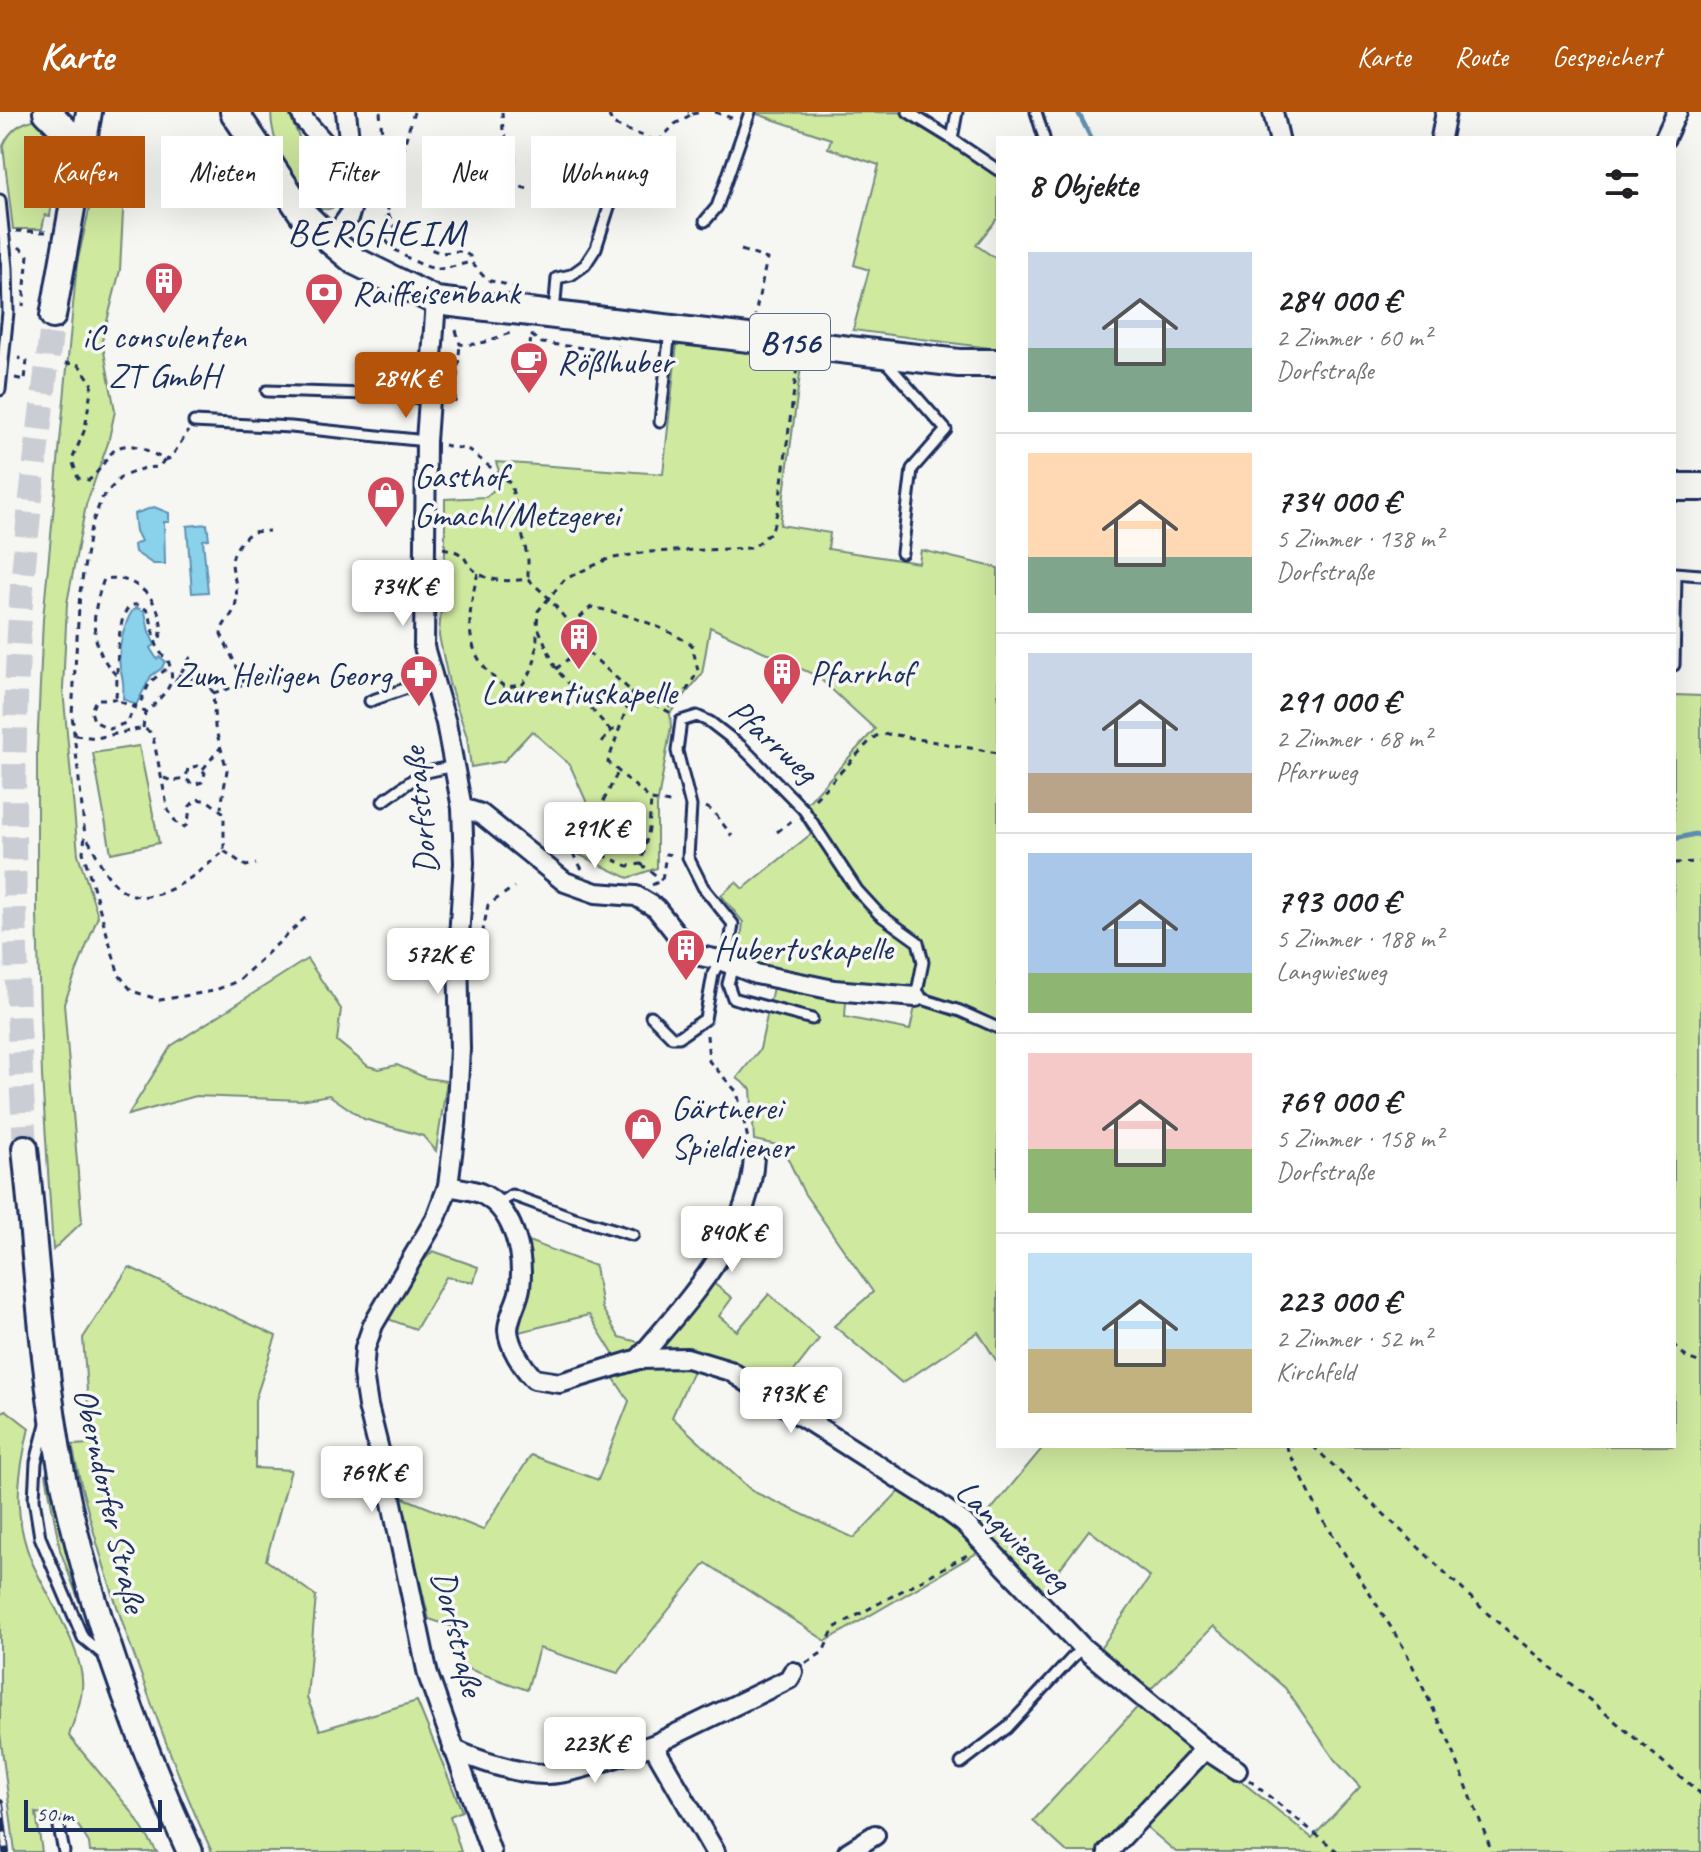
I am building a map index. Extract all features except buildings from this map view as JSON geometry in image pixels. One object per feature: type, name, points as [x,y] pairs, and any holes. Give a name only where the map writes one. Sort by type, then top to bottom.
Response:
[{"type":"main road","points":[[47,112],[70,136]]},
{"type":"main road","points":[[84,136],[89,112]]},
{"type":"main road","name":"B156","points":[[234,112],[303,214],[331,241],[355,261],[436,301],[959,363],[996,363]]},
{"type":"main road","points":[[53,316],[71,208]]},
{"type":"main road","name":"B156","points":[[959,363],[996,376]]},
{"type":"main road","points":[[1676,487],[1701,487]]},
{"type":"main road","name":"Oberndorfer Straße","points":[[25,1148],[51,1405],[63,1475],[90,1587],[151,1767],[190,1852]]},
{"type":"street","points":[[301,112],[319,136]]},
{"type":"street","points":[[346,112],[349,136]]},
{"type":"street","points":[[1273,112],[1279,136]]},
{"type":"street","points":[[1441,136],[1446,112]]},
{"type":"street","points":[[1666,136],[1677,112]]},
{"type":"street","points":[[331,241],[352,208]]},
{"type":"street","name":"Dorfstraße","points":[[436,301],[427,399],[424,647],[446,723],[462,808],[464,863],[458,952],[460,1049],[456,1123],[448,1186],[436,1218],[373,1325],[365,1348],[363,1374],[428,1675],[491,1852]]},
{"type":"street","points":[[462,808],[481,814],[565,882],[596,893],[636,896],[656,908],[686,946],[700,956],[756,974],[834,990],[916,997]]},
{"type":"street","points":[[639,1359],[684,1305],[731,1237],[748,1201],[754,1157]]},
{"type":"street","points":[[448,1186],[482,1193],[497,1204]]},
{"type":"street","name":"Langwiesweg","points":[[497,1204],[512,1227],[521,1260],[520,1289],[508,1330],[521,1364],[534,1379],[560,1383],[639,1359],[687,1358],[730,1371],[964,1523],[1082,1647],[1205,1749],[1237,1770]]},
{"type":"street","points":[[453,1749],[477,1761],[544,1774],[582,1767],[653,1745],[789,1679],[793,1672]]},
{"type":"street","points":[[653,1745],[715,1852]]},
{"type":"street","points":[[1108,1852],[1205,1749]]},
{"type":"street","points":[[848,1852],[875,1835]]},
{"type":"lane","points":[[705,221],[717,207],[750,112]]},
{"type":"lane","points":[[908,112],[996,169]]},
{"type":"lane","points":[[952,139],[957,112]]},
{"type":"lane","points":[[1036,112],[1043,136]]},
{"type":"lane","points":[[0,200],[4,315],[0,390]]},
{"type":"lane","points":[[554,316],[557,278],[571,275],[585,265],[596,248],[609,208]]},
{"type":"lane","points":[[660,422],[670,328]]},
{"type":"lane","points":[[879,353],[946,430],[912,469],[902,553]]},
{"type":"lane","points":[[267,391],[400,395],[427,399]]},
{"type":"lane","points":[[194,422],[291,427],[426,441]]},
{"type":"lane","points":[[1676,574],[1701,575]]},
{"type":"lane","points":[[370,701],[433,679]]},
{"type":"lane","name":"Pfarrweg","points":[[726,962],[733,924],[703,887],[688,857],[691,806],[677,751],[681,721],[697,716],[741,746],[804,810],[857,890],[879,914],[918,942],[923,962],[916,997]]},
{"type":"lane","points":[[383,801],[422,773],[454,766]]},
{"type":"lane","points":[[726,962],[733,998],[812,1019]]},
{"type":"lane","points":[[651,1016],[672,1037],[679,1037],[705,1019],[713,974],[726,962]]},
{"type":"lane","points":[[916,997],[996,1027]]},
{"type":"lane","points":[[497,1204],[512,1195],[633,1235]]},
{"type":"lane","points":[[51,1405],[36,1462],[34,1499],[40,1537],[83,1638],[117,1667]]},
{"type":"lane","points":[[961,1763],[1007,1728],[1082,1647]]},
{"type":"lane","points":[[59,1827],[64,1852]]},
{"type":"path","points":[[380,112],[382,136]]},
{"type":"path","points":[[406,138],[414,112]]},
{"type":"path","points":[[502,112],[503,132],[515,152],[514,185],[531,190]]},
{"type":"path","points":[[597,112],[610,117],[612,124],[643,136]]},
{"type":"path","points":[[664,136],[690,113],[702,112]]},
{"type":"path","points":[[715,112],[746,123]]},
{"type":"path","points":[[389,208],[384,231],[386,241],[408,258],[436,269],[471,262]]},
{"type":"path","points":[[388,214],[401,238],[441,253],[461,251],[470,256],[471,262],[487,280],[521,287]]},
{"type":"path","points":[[2,245],[14,231],[67,232]]},
{"type":"path","points":[[741,250],[767,259],[757,308]]},
{"type":"path","points":[[455,402],[460,344],[456,330]]},
{"type":"path","points":[[460,344],[485,344],[513,333],[531,335],[542,343],[617,352],[618,343]]},
{"type":"path","points":[[530,346],[531,335]]},
{"type":"path","points":[[0,376],[25,380],[27,360],[18,360]]},
{"type":"path","points":[[478,573],[469,620],[473,650],[487,674],[505,687],[522,685],[532,673],[537,649],[538,611],[565,579],[608,559],[648,552],[753,548],[772,531],[779,505],[797,362]]},
{"type":"path","points":[[65,363],[79,365],[92,383],[85,429],[72,460],[78,478],[89,480],[97,474],[111,452],[120,447],[138,445],[165,460]]},
{"type":"path","points":[[194,422],[171,458],[158,467],[144,468],[121,477],[102,498],[94,517],[78,612],[77,672],[72,714],[85,836],[83,852],[119,975],[132,991],[160,1000],[213,991],[238,981],[306,917]]},
{"type":"path","points":[[426,441],[469,450],[511,484],[528,560],[528,579],[549,598],[571,626],[582,647],[632,692],[681,721]]},
{"type":"path","points":[[213,693],[245,684],[221,634],[236,604],[231,566],[235,546],[251,532],[269,531]]},
{"type":"path","points":[[424,543],[461,552],[478,573],[504,582],[528,579]]},
{"type":"path","points":[[117,676],[95,641],[94,613],[104,579],[118,579],[150,596],[161,620],[162,630],[156,645]]},
{"type":"path","points":[[117,699],[117,651],[129,606],[138,605],[149,612],[156,645],[168,660],[172,685]]},
{"type":"path","points":[[571,626],[591,607],[620,613],[669,631],[692,645],[698,671],[685,693],[666,710]]},
{"type":"path","points":[[537,625],[556,669],[611,731]]},
{"type":"path","points":[[556,669],[582,647]]},
{"type":"path","points":[[145,712],[154,707],[192,655]]},
{"type":"path","points":[[134,706],[139,705],[150,682],[165,670],[168,660]]},
{"type":"path","points":[[178,675],[206,682],[213,693],[215,727],[227,770],[221,809]]},
{"type":"path","points":[[632,692],[608,762],[651,800],[702,805],[713,811],[732,836]]},
{"type":"path","points":[[134,706],[132,717],[122,726],[105,728],[94,721],[91,711],[96,699],[117,699],[134,706],[145,712]]},
{"type":"path","points":[[143,728],[145,712]]},
{"type":"path","points":[[602,742],[611,731],[620,727]]},
{"type":"path","points":[[75,735],[96,738],[143,728],[153,737],[168,810],[178,825],[184,827],[188,824],[190,806],[197,799],[208,801],[224,813],[224,851],[195,876],[161,893],[139,896],[128,893],[112,881],[85,836]]},
{"type":"path","points":[[777,832],[804,810],[876,736],[890,734],[996,753]]},
{"type":"path","points":[[203,769],[221,747]]},
{"type":"path","points":[[162,777],[172,781],[186,779],[193,785],[202,782],[205,773],[198,766],[188,768],[186,779]]},
{"type":"path","points":[[582,844],[619,770]]},
{"type":"path","points":[[641,864],[649,829],[651,800]]},
{"type":"path","points":[[571,851],[576,843],[582,844],[628,866],[641,864],[662,880]]},
{"type":"path","points":[[224,851],[246,866],[256,864]]},
{"type":"path","points":[[662,880],[666,854]]},
{"type":"path","points":[[1676,863],[1701,862]]},
{"type":"path","points":[[651,885],[662,880]]},
{"type":"path","points":[[477,965],[488,905],[514,887]]},
{"type":"path","points":[[705,1019],[709,1061],[737,1092],[754,1157]]},
{"type":"path","points":[[1676,1346],[1687,1358],[1701,1363]]},
{"type":"path","points":[[1287,1448],[1322,1518],[1404,1648],[1452,1748],[1492,1852]]},
{"type":"path","points":[[1315,1448],[1488,1614],[1701,1794]]},
{"type":"path","points":[[793,1672],[823,1652],[834,1628],[985,1545]]},
{"type":"path","points":[[1237,1770],[1338,1852]]},
{"type":"green space","points":[[271,112],[288,112],[299,137],[299,192],[283,161],[283,136],[275,136]]},
{"type":"green space","points":[[901,112],[996,175],[996,220],[976,245],[996,259],[996,349],[853,330],[869,270],[854,265],[879,165],[828,148],[831,139],[754,113]]},
{"type":"green space","points":[[38,119],[51,136],[24,136],[24,208],[51,208],[50,216],[45,215],[42,229],[13,229],[3,146],[9,135],[26,122]]},
{"type":"green space","points":[[89,208],[123,208],[120,270],[102,341],[115,411],[108,443],[86,505],[67,603],[63,689],[78,854],[98,916],[64,1004],[82,1222],[53,1250],[42,1076],[37,915],[37,750],[43,619],[77,264]]},
{"type":"green space","points":[[677,344],[802,359],[780,525],[830,533],[828,549],[919,563],[921,550],[996,568],[996,1360],[978,1332],[902,1383],[834,1326],[873,1292],[804,1193],[782,1146],[754,1140],[751,1089],[737,1078],[760,1049],[773,987],[846,1001],[845,1017],[910,1030],[918,993],[761,968],[739,958],[743,922],[721,895],[736,882],[743,889],[811,834],[798,813],[875,729],[817,676],[710,627],[702,674],[670,713],[671,727],[657,806],[657,868],[628,878],[571,851],[568,841],[587,803],[570,765],[532,731],[504,761],[471,767],[467,737],[449,683],[439,636],[445,499],[486,497],[497,487],[499,471],[496,462],[663,474]]},
{"type":"green space","points":[[1676,695],[1701,696],[1701,1852],[1176,1852],[1143,1824],[1205,1763],[1221,1765],[1312,1838],[1360,1787],[1335,1760],[1285,1688],[1214,1626],[1148,1692],[1098,1652],[1150,1577],[1089,1530],[1040,1595],[976,1528],[1042,1448],[1676,1448]]},
{"type":"green space","points":[[139,746],[159,843],[111,853],[93,753]]},
{"type":"green space","points":[[307,959],[341,1009],[337,1041],[368,1066],[379,1069],[397,1065],[426,1078],[447,1081],[436,1151],[423,1136],[364,1119],[329,1095],[301,1100],[196,1096],[128,1115],[171,1046]]},
{"type":"green space","points":[[523,1239],[595,1266],[602,1308],[619,1337],[642,1343],[629,1355],[617,1360],[589,1315],[519,1332],[530,1273]]},
{"type":"green space","points":[[433,1251],[478,1267],[474,1282],[446,1277],[416,1329],[385,1318],[413,1271]]},
{"type":"green space","points":[[129,1267],[276,1336],[255,1400],[255,1468],[291,1470],[266,1560],[316,1596],[307,1698],[320,1730],[417,1701],[462,1811],[450,1816],[461,1852],[212,1852],[173,1761],[119,1614],[93,1530],[72,1445],[91,1444],[83,1338]]},
{"type":"green space","points":[[712,1282],[732,1298],[719,1316],[737,1331],[769,1294],[819,1339],[776,1394],[661,1349],[659,1343]]},
{"type":"green space","points":[[696,1364],[672,1417],[752,1491],[854,1538],[903,1487],[934,1507],[982,1550],[826,1641],[706,1563],[618,1673],[539,1648],[527,1690],[463,1667],[451,1626],[429,1619],[399,1496],[483,1530],[531,1455],[598,1480],[629,1401],[611,1374],[639,1365]]},
{"type":"green space","points":[[6,1410],[29,1428],[19,1494],[25,1543],[72,1641],[82,1674],[80,1701],[69,1736],[132,1812],[157,1852],[90,1852],[89,1843],[74,1819],[36,1813],[42,1852],[15,1852],[0,1733],[0,1413]]},
{"type":"green space","points":[[49,1466],[85,1601],[79,1601],[60,1550],[46,1474]]},
{"type":"green space","points":[[1143,1701],[1189,1742],[1190,1756],[1185,1766],[1099,1852],[1067,1852],[1033,1821]]},
{"type":"water","points":[[154,507],[169,513],[169,522],[164,522],[165,564],[153,564],[135,552],[134,545],[141,541],[134,514]]},
{"type":"water","points":[[207,524],[209,539],[203,540],[208,592],[192,593],[187,526]]},
{"type":"water","points":[[138,608],[145,612],[155,645],[150,648],[157,659],[160,657],[165,661],[162,668],[151,676],[136,705],[123,699],[119,660],[124,629],[133,610]]},
{"type":"waterway","points":[[1078,112],[1090,136]]},
{"type":"waterway","points":[[1676,839],[1695,834],[1701,836]]},
{"type":"tunnel","points":[[25,1148],[14,861],[15,717],[23,574],[53,316]]},
{"type":"railway","points":[[0,1803],[6,1852]]},
{"type":"place","name":"iC consulenten ZT GmbH","points":[[164,315]]},
{"type":"place","name":"Raiffeisenbank","points":[[324,326]]},
{"type":"place","name":"Rößlhuber","points":[[529,395]]},
{"type":"place","name":"Gasthof Gmachl/Metzgerei","points":[[386,529]]},
{"type":"place","name":"Laurentiuskapelle","points":[[579,671]]},
{"type":"place","name":"Pfarrhof","points":[[782,706]]},
{"type":"place","name":"Zum Heiligen Georg","points":[[419,708]]},
{"type":"place","name":"Hubertuskapelle","points":[[686,982]]},
{"type":"place","name":"Gärtnerei Spieldiener","points":[[643,1161]]},
{"type":"district","name":"BERGHEIM","points":[[377,232]]}]
